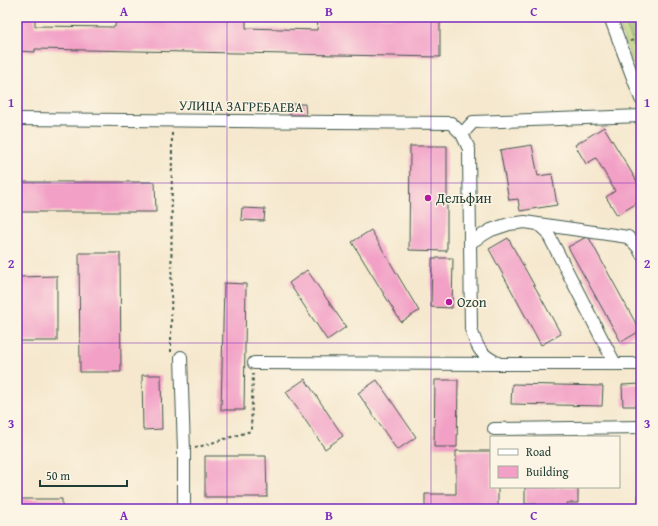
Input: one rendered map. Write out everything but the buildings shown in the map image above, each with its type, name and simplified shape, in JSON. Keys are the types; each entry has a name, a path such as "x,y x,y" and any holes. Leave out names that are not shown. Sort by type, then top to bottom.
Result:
{"street":[{"path":"610,17 641,99"},
{"path":"500,364 490,360 477,346 471,329 469,150 462,134 473,122 641,116"},
{"name":"УЛИЦА ЗАГРЕБАЕВА","path":"17,119 451,124 462,134"},
{"path":"471,242 491,230 509,224 525,222 628,237 638,247 641,253"},
{"path":"538,224 547,232 615,364"},
{"path":"181,357 184,509"},
{"path":"254,363 641,364"},
{"path":"494,429 641,427"}],"path":[{"path":"633,17 635,21 641,23"},
{"path":"629,42 641,39"},
{"path":"172,121 171,356 181,357"},
{"path":"184,451 252,432 254,363"}],"green space":[{"path":"616,17 641,17 641,85"},
{"path":"623,17 630,17 634,23 640,25 641,38 631,39"},
{"path":"641,40 641,67 632,42"}],"place":[{"name":"Дельфин","path":"428,198"},
{"name":"Ozon","path":"449,302"}]}
